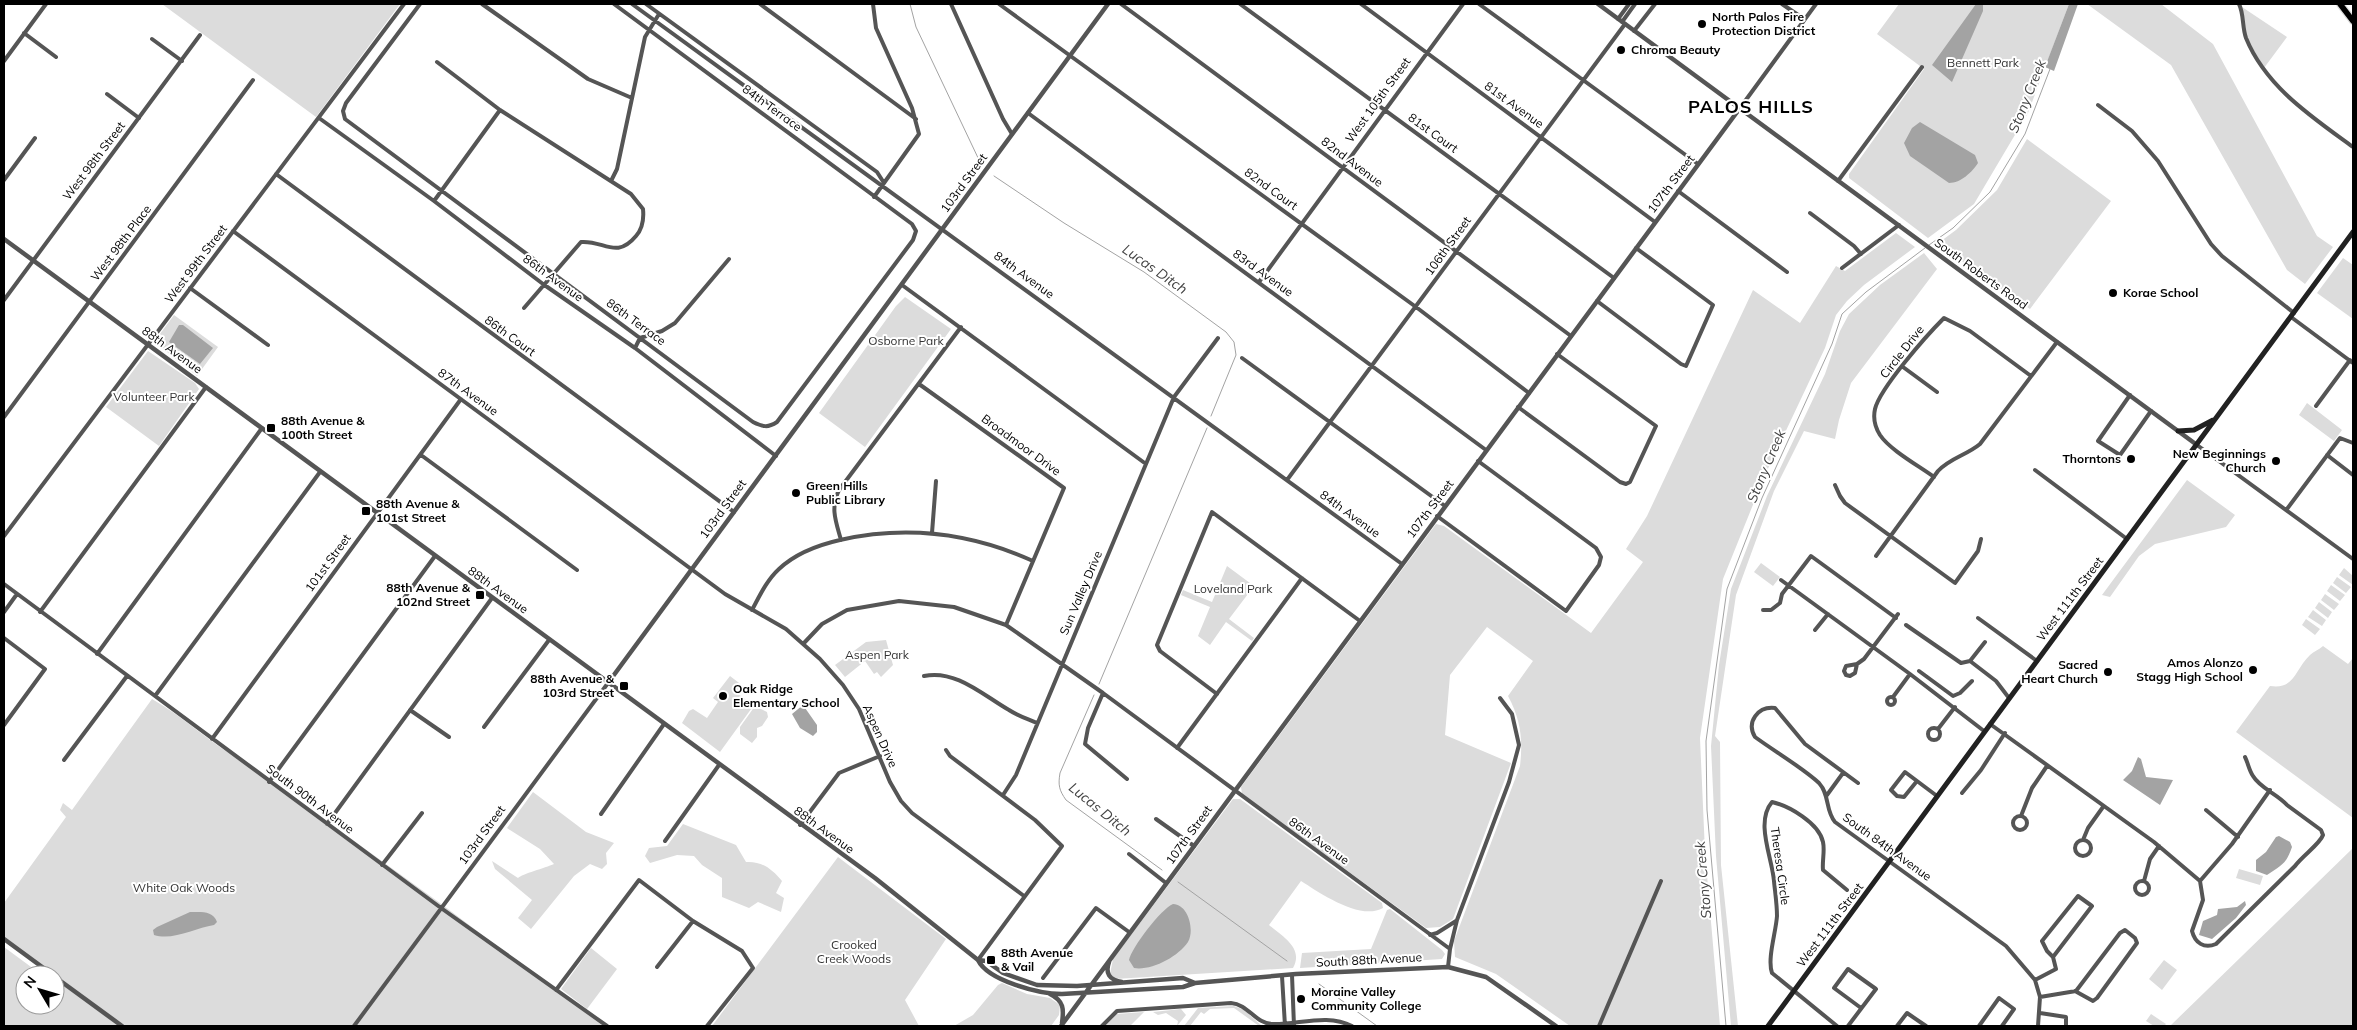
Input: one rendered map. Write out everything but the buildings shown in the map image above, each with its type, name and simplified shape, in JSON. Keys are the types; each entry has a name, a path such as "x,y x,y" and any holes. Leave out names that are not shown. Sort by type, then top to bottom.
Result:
{"main road":[{"path":"2340,4 2353,21"},
{"name":"West 111th Street","path":"1768,1026 2353,232"},
{"path":"2178,431 2194,430 2216,419"}],"street":[{"path":"4,60 46,4"},
{"name":"West 99th Street","path":"4,536 404,4"},
{"name":"86th Terrace","path":"420,4 346,103 343,115 347,122 442,190 753,422 763,427 770,427"},
{"path":"482,4 588,79 632,98"},
{"name":"84th Terrace","path":"614,4 912,224 916,231 914,240 777,422 770,427"},
{"name":"84th Avenue","path":"632,4 881,187 943,228 1402,564"},
{"path":"646,4 877,172 884,182"},
{"path":"760,4 916,119"},
{"path":"873,4 876,28 916,119 919,134 874,197"},
{"path":"950,4 999,111 1012,134"},
{"name":"82nd Court","path":"999,4 1416,307 1529,393"},
{"name":"103rd Street","path":"354,1026 1108,4"},
{"name":"82nd Avenue","path":"1121,4 1571,336"},
{"name":"81st Court","path":"1240,4 1614,278"},
{"name":"81st Avenue","path":"1361,4 1655,222"},
{"name":"West 105th Street","path":"1258,282 1463,4"},
{"path":"1479,4 1698,164"},
{"name":"South Roberts Road","path":"1598,4 2353,559"},
{"path":"1605,9 1608,4"},
{"path":"1622,21 1629,4"},
{"path":"1622,21 1635,4"},
{"path":"1634,31 1655,4"},
{"path":"1782,4 1804,19"},
{"name":"107th Street","path":"1061,1026 1084,992 1816,4"},
{"path":"2239,4 2246,37 2268,73 2295,103 2353,147"},
{"path":"611,181 617,169 648,30 659,14"},
{"name":"106th Street","path":"1287,480 1583,80 1622,21"},
{"path":"24,33 56,57"},
{"name":"West 98th Street","path":"4,300 200,35"},
{"path":"152,39 182,61"},
{"path":"438,62 500,110 631,194 641,203 644,218 639,233 632,242 619,248 581,242 524,308"},
{"path":"1838,181 1922,67"},
{"name":"West 98th Place","path":"4,417 253,80"},
{"path":"107,94 139,118"},
{"path":"2098,105 2132,131 2158,161 2210,244 2292,315 2352,362 2316,406"},
{"path":"434,201 500,110"},
{"name":"83rd Avenue","path":"1028,113 1486,450"},
{"name":"86th Avenue","path":"319,118 434,201 543,284 634,348 776,456"},
{"path":"4,180 35,138"},
{"name":"86th Court","path":"276,174 734,512"},
{"path":"1678,191 1787,272"},
{"path":"1810,213 1854,246 1861,254"},
{"path":"1842,268 1899,225"},
{"name":"87th Avenue","path":"233,231 692,569"},
{"name":"88th Avenue","path":"4,239 947,932 978,960 981,966 999,978 1049,994 1084,992"},
{"path":"1597,301 1686,366 1712,310 1712,303 1636,248"},
{"path":"634,348 640,338 662,331 675,323 729,258"},
{"path":"902,285 1146,464"},
{"path":"190,288 268,345"},
{"name":"Circle Drive","path":"1934,477 1884,439 1875,424 1874,414 1877,402 1925,338 1944,318 1970,331 2031,376"},
{"path":"841,540 833,510 834,500 961,327"},
{"path":"1174,397 1218,338"},
{"path":"1876,556 1934,477 1948,462 1971,451 1980,444 2057,342"},
{"path":"1518,407 1623,484 1630,482 1656,426 1557,354"},
{"path":"1242,358 1445,506"},
{"path":"1903,367 1937,392"},
{"name":"Broadmoor Drive","path":"919,384 1064,488 1006,625"},
{"path":"40,612 206,388"},
{"path":"2130,396 2098,441 2120,455 2151,411"},
{"name":"Sun Valley Drive","path":"1003,795 1012,782 1174,397"},
{"name":"101st Street","path":"212,739 461,399"},
{"path":"745,431 753,422"},
{"path":"97,654 262,428"},
{"path":"2286,509 2340,438 2353,443"},
{"path":"420,455 577,570"},
{"path":"2326,455 2353,475"},
{"path":"1438,516 1566,611 1600,565 1601,557 1596,548 1478,461"},
{"path":"2035,470 2127,539"},
{"path":"155,696 320,472"},
{"path":"932,533 936,482"},
{"path":"1835,485 1845,502 1955,583 1978,551 1981,539"},
{"path":"1217,694 1160,651 1157,645 1212,512 1360,621"},
{"path":"752,610 768,581 784,564 813,548 841,540 891,532 932,533 984,542 1033,561"},
{"path":"270,782 436,556"},
{"path":"1763,610 1776,608 1780,603 1782,594 1812,556 1897,616 1874,648 1857,664"},
{"name":"Aspen Drive","path":"692,569 731,598 778,624 804,642 843,685 866,722 894,792 912,813 1024,896"},
{"path":"1177,748 1302,578"},
{"path":"1781,580 1955,707 1984,731"},
{"name":"South 90th Avenue","path":"4,584 440,908 607,1026"},
{"path":"4,612 17,594"},
{"path":"327,824 492,598"},
{"name":"86th Avenue","path":"804,642 822,624 847,610 899,601 954,607 1006,625 1103,693 1450,949"},
{"path":"1814,630 1828,614"},
{"path":"1978,618 2036,661"},
{"path":"1906,625 1961,663 1970,661 1985,642"},
{"path":"4,638 45,669 4,725"},
{"path":"484,726 550,640"},
{"path":"1970,661 1996,681 2009,698"},
{"path":"1919,671 1954,696 1972,681"},
{"path":"924,676 933,674 962,682 1009,710 1037,723"},
{"path":"1893,698 1910,674"},
{"path":"64,760 127,676"},
{"path":"1932,690 1937,684"},
{"path":"1103,693 1088,728 1085,744 1127,779"},
{"path":"1500,698 1512,714 1519,745 1509,782 1457,920 1448,967 1486,977 1509,991 1556,1026"},
{"path":"1843,773 1827,795 1819,784 1755,737 1752,725 1755,716 1760,710 1768,707 1775,708 1805,744 1858,783"},
{"path":"1938,729 1955,707"},
{"path":"410,710 449,737"},
{"path":"601,814 664,724"},
{"path":"1990,724 2159,846 2200,881 2203,900 2193,925 2193,936 2201,945 2209,946 2216,944 2306,852 2319,843 2323,833 2253,777 2245,757"},
{"path":"1962,793 1982,770 2005,733"},
{"path":"946,750 950,756 1035,820 1062,846 978,960"},
{"path":"800,825 839,773 880,756"},
{"path":"666,841 719,765"},
{"path":"2021,816 2032,788 2047,766"},
{"path":"1917,781 1904,797 1897,796 1891,790 1905,772 1938,796"},
{"path":"2200,881 2238,837 2270,790"},
{"name":"South 84th Avenue","path":"1827,795 1829,815 1835,822 2006,946 2036,980 2040,997 2038,1026"},
{"name":"Theresa Circle","path":"1794,990 1772,973 1769,965 1777,914 1774,879 1764,824 1765,810 1772,802 1783,805 1816,828 1823,842 1823,870 1847,890"},
{"path":"2082,840 2089,843 2091,848 2089,853 2082,856 2075,849 2078,842 2082,840 2103,807"},
{"path":"2206,810 2238,837"},
{"path":"382,865 422,813"},
{"path":"1156,819 1194,846"},
{"path":"2144,881 2150,858 2159,846"},
{"path":"1129,854 1166,883"},
{"path":"556,990 639,880 693,921 742,951 753,968 707,1026"},
{"path":"1599,1026 1661,881"},
{"path":"2036,980 2056,969 2053,957 2047,951 2042,941 2078,896 2092,906 2053,957"},
{"path":"1043,978 1096,908 1129,932"},
{"path":"1430,935 1437,933 1457,920"},
{"path":"657,967 693,921"},
{"path":"2040,997 2075,991 2093,1001 2137,943 2135,938 2125,930 2120,933 2075,991"},
{"path":"4,939 39,965"},
{"path":"1111,956 1107,968 1108,976 1126,984"},
{"name":"88th Avenue","path":"978,960 986,961 1003,973 1037,985 1089,986 1183,978 1195,983"},
{"name":"South 88th Avenue","path":"1292,975 1448,967"},
{"path":"1848,1026 1876,989 1848,969 1834,988 1861,1008"},
{"path":"1084,992 1183,988 1195,983 1292,975 1294,1024"},
{"path":"1282,976 1285,1024"},
{"path":"65,984 122,1026"},
{"path":"1794,990 1837,1026"},
{"path":"1049,994 1057,998 1064,1009 1061,1026"},
{"path":"1981,1026 1999,998 2014,1009 2002,1026"},
{"path":"1102,1026 1117,1011 1231,1003 1244,1006 1266,1023 1294,1024 1333,1020 1352,1026"},
{"path":"1897,1026 1907,1013 1926,1026"},
{"path":"2040,1013 2066,1017 2066,1026"}],"green space":[{"path":"162,4 400,4 316,117"},
{"name":"Bennett Park","path":"1899,4 2069,4 2028,113 1974,204 1928,238 1849,178 1849,174 1924,69 1877,34"},
{"path":"2087,4 2161,4 2213,44 2317,236 2333,247 2305,284 2287,270 2171,65"},
{"path":"2239,5 2287,37 2264,68 2246,37"},
{"path":"2027,139 2111,201 2030,309 1937,244 1956,230 1997,190"},
{"path":"1896,233 1915,247 1864,285 1847,301 1836,315 1825,348 1765,475 1723,579 1700,738 1705,852 1720,1026 1570,1026 1496,974 1455,957 1454,941 1520,766 1520,730 1516,713 1508,696 1533,661 1487,627 1450,675 1445,735 1511,763 1453,919 1440,927 1426,928 1242,794 1241,787 1436,524 1444,526 1591,633 1643,562 1626,549 1647,516 1753,290 1800,323 1836,266 1845,271"},
{"path":"1924,253 1937,269 1851,383 1835,439 1804,431 1774,491 1736,595 1715,736 1720,742 1721,865 1738,1026 1731,1026 1716,856 1711,746 1719,665 1731,589 1767,496 1825,374 1840,331 1849,314 1880,285"},
{"path":"2343,258 2353,265 2353,319 2317,293"},
{"name":"Osborne Park","path":"905,297 951,329 865,447 819,413 896,306"},
{"path":"174,315 218,347 197,376 156,343 157,338"},
{"name":"Volunteer Park","path":"148,351 195,383 199,389 159,446 106,407"},
{"path":"2307,403 2342,430 2334,441 2299,415"},
{"path":"2187,480 2235,515 2226,527 2155,544 2139,556 2110,597 2102,595"},
{"path":"1761,563 1780,577 1773,586 1754,572"},
{"name":"Loveland Park","path":"1227,566 1254,586 1229,619 1254,638 1252,641 1226,622 1210,645 1198,636 1210,607 1181,595 1183,590 1212,602"},
{"path":"2344,568 2353,576 2353,585 2339,575"},
{"path":"2337,577 2351,587 2346,593 2333,583"},
{"path":"2331,585 2345,595 2340,601 2327,591"},
{"path":"2325,594 2339,604 2334,610 2321,600"},
{"path":"2319,602 2332,612 2328,618 2315,608"},
{"path":"2313,610 2326,620 2322,626 2308,617"},
{"path":"2306,619 2320,629 2315,635 2302,625"},
{"name":"Aspen Park","path":"886,640 893,665 881,677 877,672 874,674 865,661 845,677 835,665 866,642"},
{"path":"2323,646 2348,664 2353,658 2353,818 2236,732 2270,686 2285,685 2290,682 2310,655"},
{"path":"730,676 743,686 738,694 754,705 720,752 682,723 689,711 693,709 707,718 718,702 713,698"},
{"name":"White Oak Woods","path":"152,699 176,714 221,748 245,762 444,906 603,1026 4,1026 4,947 28,965 15,965 15,1015 65,1015 65,965 39,965 4,938 4,903 66,817 60,810 63,803 72,810"},
{"path":"755,706 767,712 768,717 762,726 757,728 757,737 752,743 740,734 740,727"},
{"path":"533,792 586,832 614,843 606,853 607,864 602,869 590,864 574,876 531,929 518,918 532,900 495,869 492,861 518,878 554,864 540,849 507,828"},
{"path":"1233,799 1240,799 1382,903 1383,908 1374,911 1363,911 1352,908 1340,904 1301,881 1269,925 1286,939 1294,949 1296,961 1293,968 1115,979 1110,974 1113,959"},
{"path":"683,824 736,845 746,862 762,864 774,873 782,881 776,893 784,898 781,912 758,902 749,908 722,897 722,878 702,865 694,856 677,855 650,863 645,856 649,848 667,846"},
{"path":"2353,848 2353,1026 2170,1026"},
{"name":"Crooked Creek Woods","path":"838,857 946,939 905,1000 919,1026 712,1026"},
{"path":"2239,869 2263,876 2260,885 2236,878"},
{"path":"1390,909 1442,950 1445,954 1442,959 1300,968 1302,953 1371,949 1387,910"},
{"path":"591,948 617,969 587,1009 561,989"},
{"path":"2164,960 2177,970 2162,990 2149,979"},
{"path":"1002,983 1027,994 1050,998 1060,1005 1059,1015 1051,1026 954,1026 973,1015 998,985"},
{"path":"1234,1006 1244,1010 1262,1026 1259,1026 1234,1008 1210,1009 1204,1014 1201,1012 1190,1026 1184,1026 1198,1008"},
{"path":"1181,1009 1186,1015 1177,1026 1178,1021 1166,1013 1158,1015 1153,1012"},
{"path":"1144,1012 1130,1026 1105,1026 1116,1014"},
{"path":"2151,1014 2166,1024 2164,1026 2154,1026 2146,1021"}],"shaded area":[{"path":"1976,4 1983,4 1983,11 1952,82 1932,65"},
{"path":"2069,4 2078,4 2054,71 2045,67"},
{"path":"1920,122 1975,155 1978,163 1973,170 1962,179 1949,183 1910,156 1904,143 1912,128"},
{"path":"179,325 183,325 213,348 200,364 169,342"},
{"path":"803,705 817,725 817,732 813,736 800,728 792,714"},
{"path":"2138,757 2141,759 2146,777 2173,780 2160,805 2123,780 2132,771"},
{"path":"2279,836 2290,842 2292,847 2288,858 2267,875 2256,871 2256,860 2266,852 2276,837"},
{"path":"2245,901 2246,905 2236,918 2212,939 2199,935 2203,921 2217,915 2218,909 2237,907"},
{"path":"1173,904 1183,908 1189,919 1191,931 1188,942 1178,953 1164,962 1148,967 1134,968 1129,960 1135,946 1161,913"},
{"path":"190,912 202,912 212,915 217,922 214,925 176,935 154,935 153,930 157,927"}],"waterway":[{"name":"Lucas Ditch","path":"910,4 916,27 980,162"},
{"name":"Stony Creek","path":"1929,245 1953,228 1990,192 2025,134 2050,69"},
{"name":"Lucas Ditch","path":"994,176 1064,223 1144,272 1226,332 1234,342 1236,355 1211,416"},
{"name":"Stony Creek","path":"1726,1026 1707,810 1706,741 1727,589 1762,498 1832,344 1842,314 1866,292 1925,248"},
{"name":"Lucas Ditch","path":"1099,684 1207,428"},
{"name":"Lucas Ditch","path":"1094,695 1060,773 1060,790 1066,800 1162,870"},
{"name":"Lucas Ditch","path":"1178,882 1287,961"},
{"name":"Lucas Ditch","path":"1319,984 1377,1026"}],"place":[{"name":"North Palos Fire Protection District","path":"1702,24"},
{"name":"Chroma Beauty","path":"1621,50"},
{"name":"Korae School","path":"2113,293"},
{"name":"88th Avenue & 100th Street","path":"271,428"},
{"name":"Thorntons","path":"2131,459"},
{"name":"New Beginnings Church","path":"2276,461"},
{"name":"Green Hills Public Library","path":"796,493"},
{"name":"88th Avenue & 101st Street","path":"366,511"},
{"name":"88th Avenue & 102nd Street","path":"480,595"},
{"name":"Amos Alonzo Stagg High School","path":"2253,670"},
{"name":"Sacred Heart Church","path":"2108,672"},
{"name":"88th Avenue & 103rd Street","path":"624,686"},
{"name":"Oak Ridge Elementary School","path":"723,696"},
{"name":"88th Avenue & Vail","path":"991,960"},
{"name":"Moraine Valley Community College","path":"1301,999"}],"district":[{"name":"PALOS HILLS","path":"1751,107"}]}
